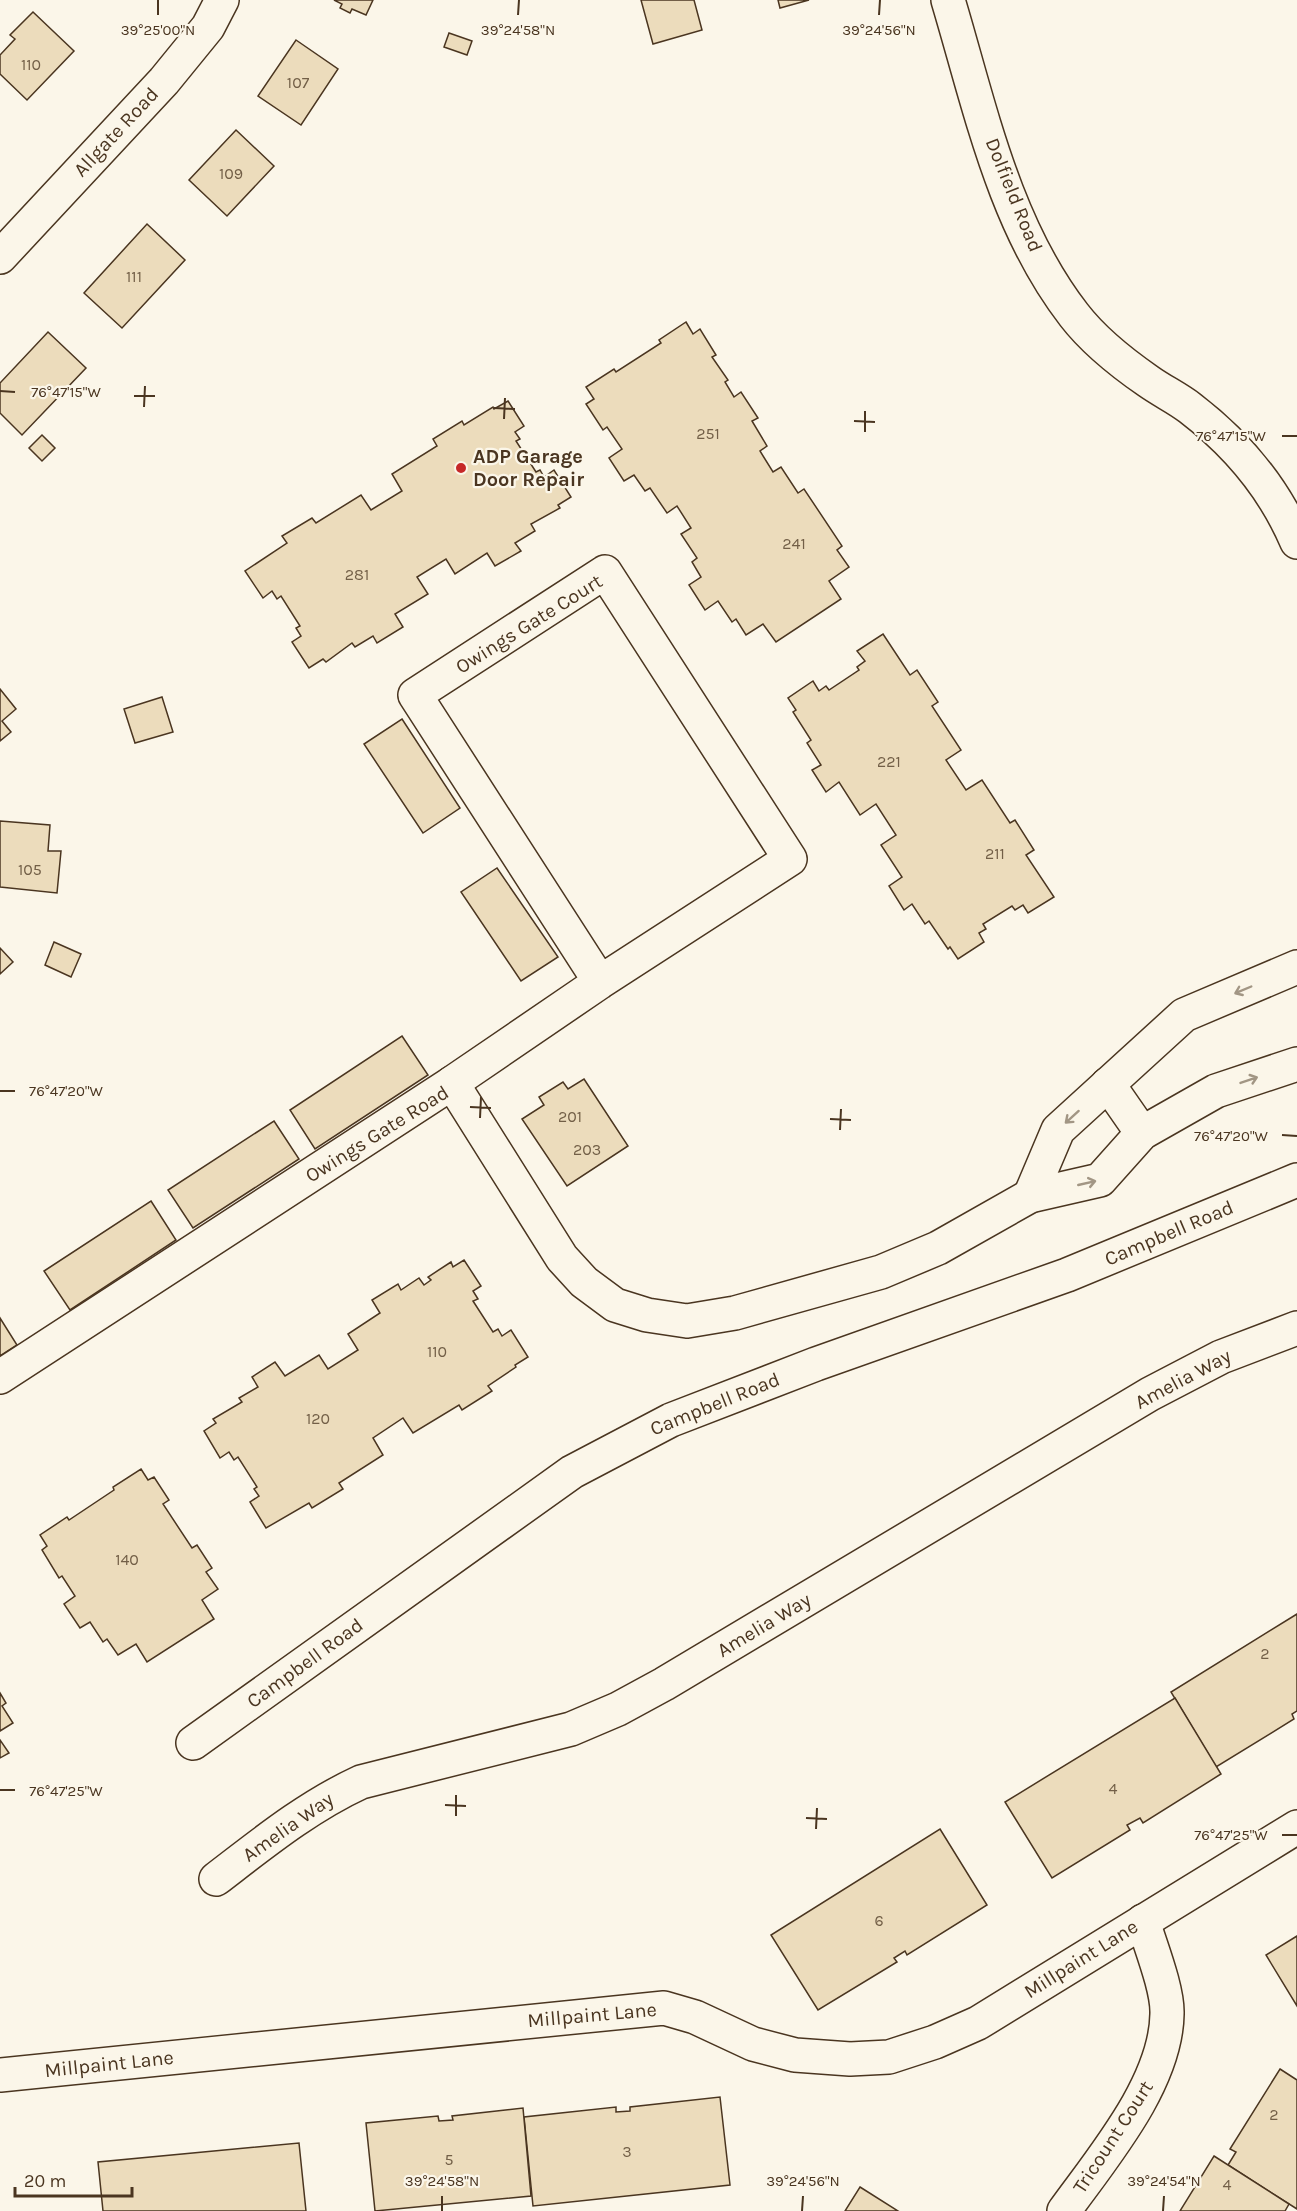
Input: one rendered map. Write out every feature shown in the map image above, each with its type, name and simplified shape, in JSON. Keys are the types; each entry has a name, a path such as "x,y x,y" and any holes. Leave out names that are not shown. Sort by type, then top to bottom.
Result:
{"street":[{"name":"Allgate Road","path":"0,257 164,81 208,27 222,0"},
{"name":"Dolfield Road","path":"948,0 1001,176 1022,227 1046,273 1074,316 1110,352 1190,408 1230,442 1265,483 1297,542"},
{"name":"Owings Gate Court","path":"452,1083 600,982 790,859 605,572 415,695 600,982"},
{"path":"1030,1196 1058,1130 1184,1015 1297,967"},
{"name":"Owings Gate Road","path":"0,1377 452,1083 562,1258 584,1282 615,1305 646,1315 687,1320 735,1313 881,1272 938,1248 1030,1196 1100,1180 1142,1133 1216,1091 1297,1064"},
{"path":"1108,1084 1142,1133"},
{"name":"Campbell Road","path":"193,1743 572,1472 628,1440 671,1420 816,1364 1067,1275 1297,1180"},
{"name":"Amelia Way","path":"216,1879 300,1815 330,1796 361,1782 571,1729 618,1709 1150,1394 1221,1357 1297,1328"},
{"name":"Millpaint Lane","path":"0,2075 664,2008 695,2017 753,2044 795,2055 850,2059 889,2057 935,2042 978,2023 1297,1827"},
{"name":"Tricount Court","path":"1064,2211 1116,2140 1154,2074 1165,2040 1167,2012 1160,1975 1143,1921"}],"building":[{"path":"334,0 373,0 366,15 352,9 350,13 340,8 342,4"},
{"path":"641,0 694,0 702,30 653,44"},
{"path":"778,0 809,0 780,8"},
{"path":"33,12 74,51 27,100 0,74 0,55 15,39 10,35"},
{"path":"449,33 472,41 467,55 444,47"},
{"path":"296,40 338,69 301,125 258,96"},
{"path":"236,130 274,166 227,216 189,180"},
{"path":"147,224 185,260 122,328 84,293"},
{"path":"686,322 693,334 700,329 716,355 712,357 728,380 725,382 734,397 741,392 758,418 752,421 767,446 760,451 773,472 781,467 798,493 804,489 842,546 837,550 849,567 829,581 841,599 776,642 763,624 746,635 736,619 732,622 718,601 705,610 689,585 701,577 692,562 697,558 681,534 691,528 677,506 667,513 650,488 645,491 634,475 624,481 609,458 622,449 607,427 603,430 586,404 594,399 586,387 614,369 616,372 661,343 659,340"},
{"path":"48,332 86,368 22,435 0,413 0,383"},
{"path":"508,401 524,426 515,432 520,439 516,441 536,472 540,470 544,477 554,470 571,497 558,505 560,508 531,524 535,531 515,543 521,551 495,566 487,553 455,574 446,559 417,577 428,594 395,614 403,627 377,643 373,636 355,647 352,643 326,662 323,659 309,668 292,642 301,636 296,628 300,626 281,596 277,599 272,591 263,598 245,571 287,543 282,536 312,518 316,523 361,495 371,510 402,491 392,474 437,446 433,439 462,421 464,425 493,407 494,409"},
{"path":"42,435 55,448 42,461 29,448"},
{"path":"883,634 910,675 917,670 938,702 932,706 961,750 946,760 966,790 982,780 1010,823 1015,820 1034,850 1026,855 1054,897 1028,913 1023,905 1015,910 1012,906 983,924 986,929 979,933 984,942 958,959 950,947 948,949 929,921 925,924 912,904 904,910 889,886 902,877 881,845 896,835 876,804 860,815 839,782 826,792 812,770 821,765 807,743 811,740 793,712 796,710 788,698 813,681 819,691 826,686 829,690 859,670 857,667 865,661 857,651"},
{"path":"0,689 16,709 2,721 11,732 0,741"},
{"path":"162,697 173,732 135,743 124,709"},
{"path":"402,719 460,808 423,833 364,744"},
{"path":"0,821 50,825 48,851 61,851 57,893 0,887"},
{"path":"497,868 558,957 521,981 461,892"},
{"path":"54,942 81,954 71,977 45,965"},
{"path":"0,948 13,962 0,974"},
{"path":"402,1036 428,1075 315,1149 290,1110"},
{"path":"584,1079 628,1146 567,1186 522,1119 544,1105 539,1097 563,1082 568,1089"},
{"path":"274,1121 299,1159 193,1228 168,1190"},
{"path":"151,1201 176,1240 70,1310 44,1271"},
{"path":"464,1260 481,1286 473,1291 478,1299 473,1301 493,1332 498,1329 502,1336 511,1330 528,1357 488,1386 492,1391 462,1410 459,1405 413,1433 403,1418 373,1438 383,1455 339,1483 343,1489 312,1508 309,1503 266,1528 250,1502 259,1496 254,1489 257,1487 238,1457 234,1460 229,1452 220,1458 204,1431 216,1423 213,1419 242,1402 239,1398 258,1387 252,1377 275,1362 285,1376 319,1355 328,1369 358,1350 348,1334 380,1313 372,1300 398,1284 401,1290 419,1278 424,1285 431,1280 428,1277 451,1262 453,1267"},
{"path":"0,1318 17,1345 0,1356"},
{"path":"141,1469 148,1480 154,1477 169,1500 163,1504 192,1548 197,1545 212,1568 206,1572 218,1589 202,1600 214,1619 147,1662 136,1644 118,1655 107,1639 103,1642 90,1622 80,1628 64,1604 75,1596 62,1576 59,1578 42,1550 47,1546 40,1535 67,1517 69,1520"},
{"path":"1297,1614 1297,1711 1292,1714 1294,1719 1216,1767 1171,1692"},
{"path":"0,1693 6,1703 2,1706 13,1723 0,1731"},
{"path":"1175,1698 1221,1774 1143,1823 1140,1818 1127,1825 1130,1830 1052,1878 1005,1802"},
{"path":"0,1740 9,1753 0,1758"},
{"path":"940,1829 987,1905 907,1955 905,1951 894,1958 897,1962 818,2010 771,1935"},
{"path":"1297,1936 1297,2006 1266,1955"},
{"path":"1280,2069 1297,2080 1297,2209 1228,2165 1236,2152 1230,2149"},
{"path":"720,2097 730,2185 533,2206 524,2117 616,2107 616,2112 630,2111 630,2107"},
{"path":"523,2108 531,2196 375,2211 366,2123 438,2116 439,2121 453,2120 452,2116"},
{"path":"299,2143 306,2211 103,2211 98,2162"},
{"path":"1214,2156 1289,2204 1285,2211 1180,2211"},
{"path":"860,2187 898,2211 845,2211"}],"place":[{"name":"ADP Garage Door Repair","path":"461,468"}]}
